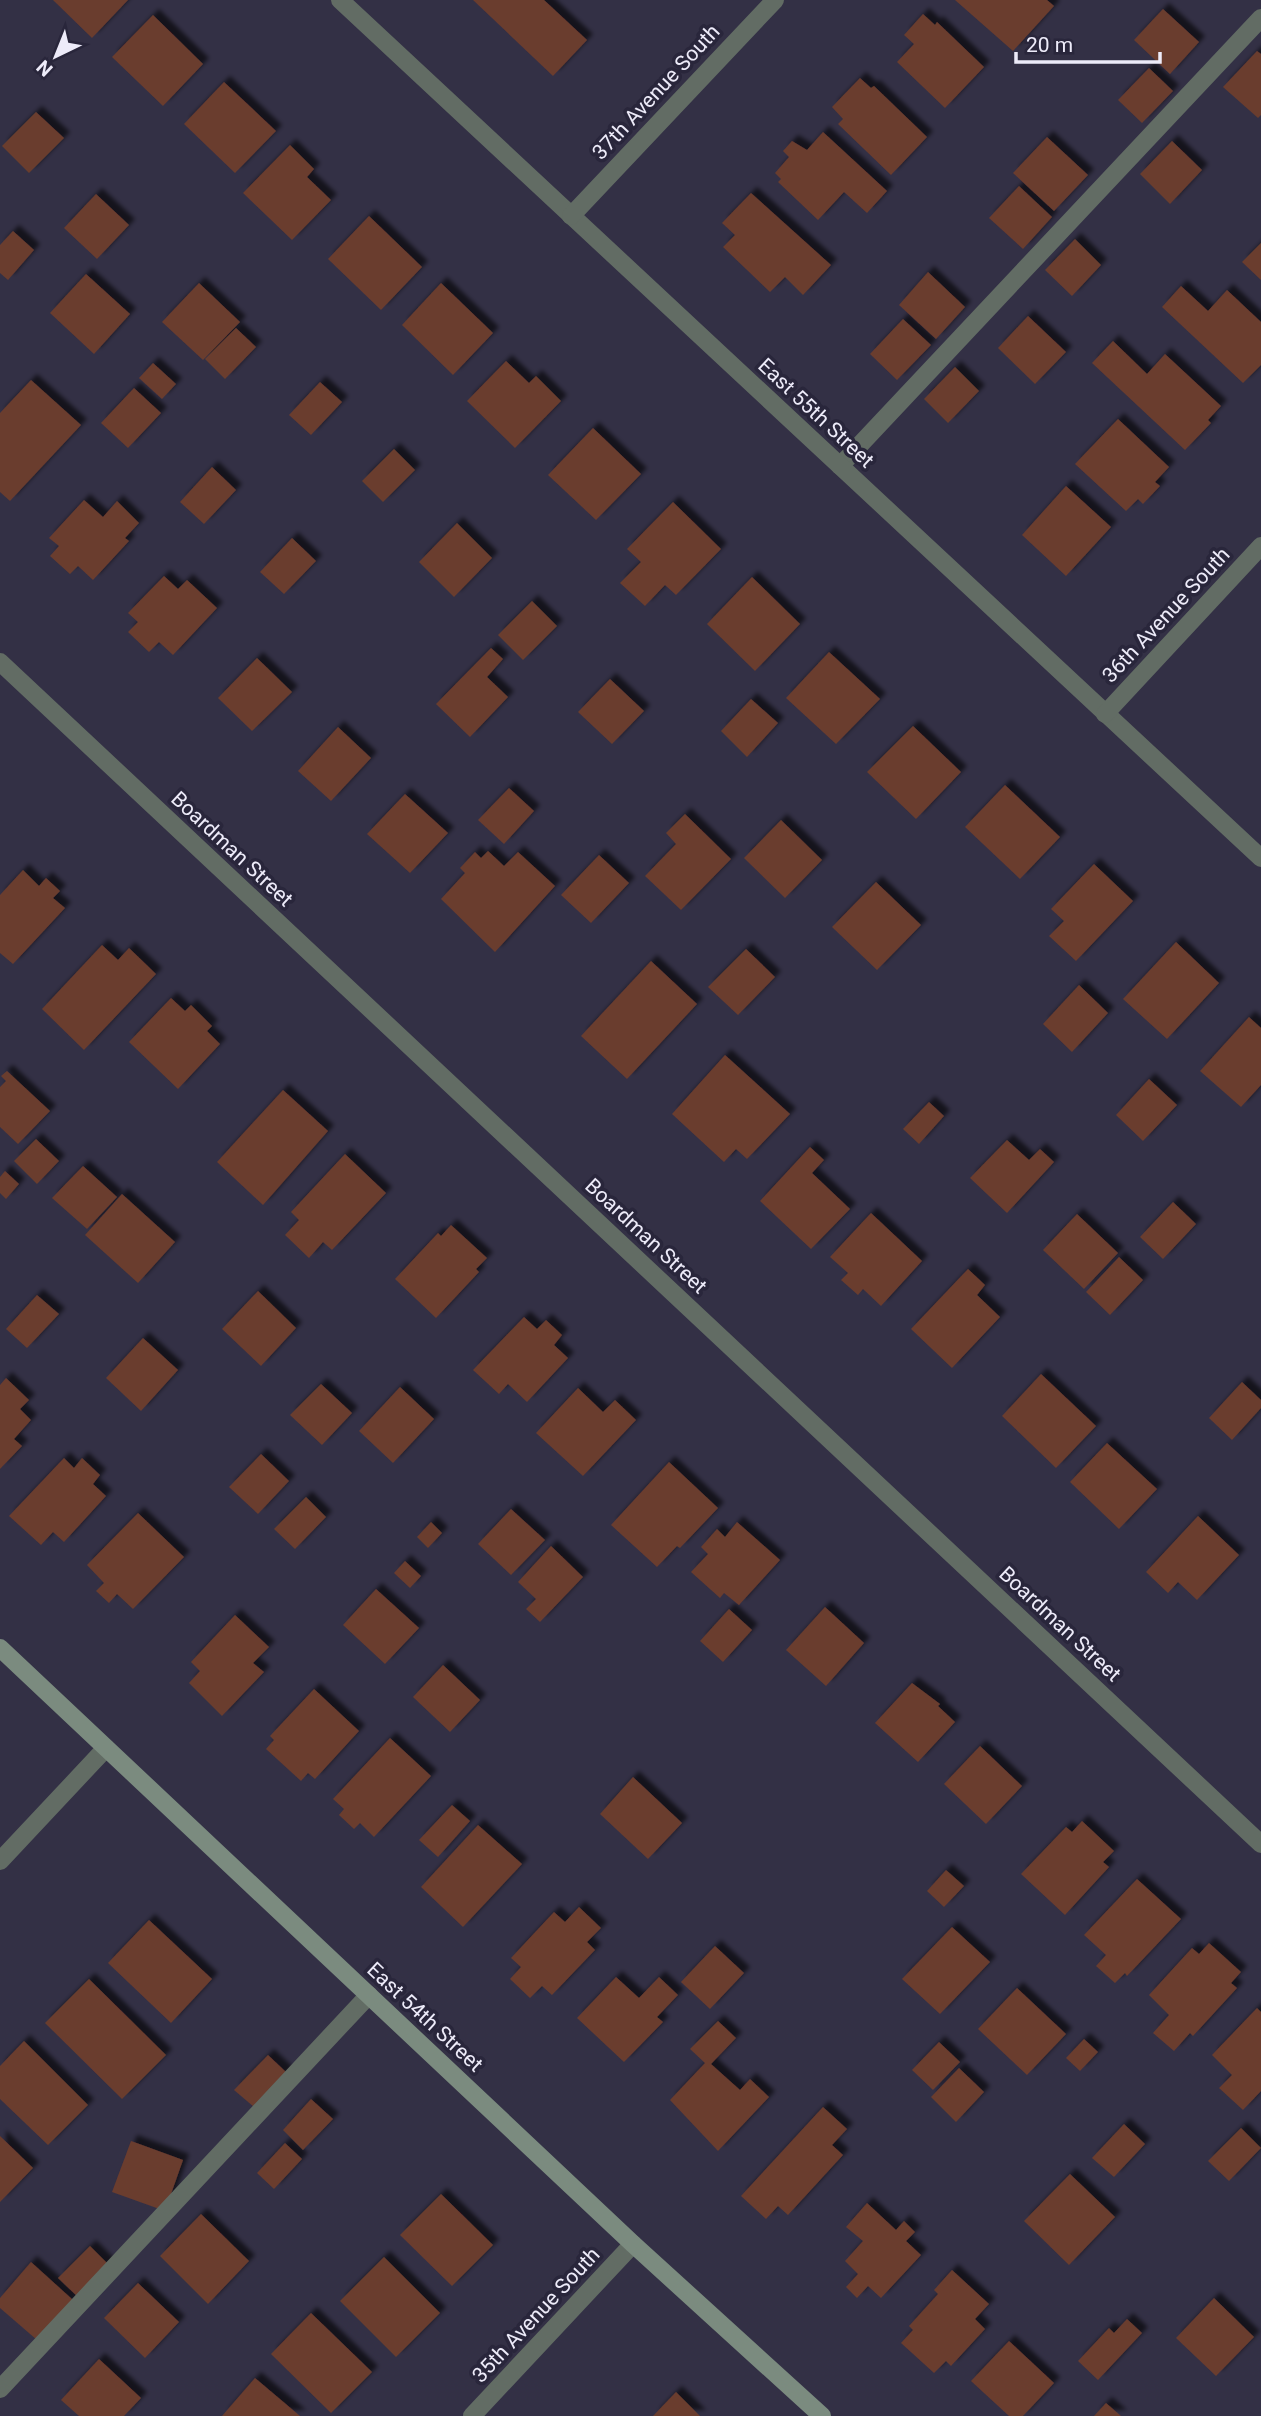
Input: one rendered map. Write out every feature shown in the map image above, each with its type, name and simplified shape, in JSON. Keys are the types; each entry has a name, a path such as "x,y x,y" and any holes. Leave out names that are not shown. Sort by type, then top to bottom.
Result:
{"street":[{"name":"East 55th Street","path":"341,0 1261,858"},
{"name":"37th Avenue South","path":"571,216 775,0"},
{"path":"840,466 1261,18"},
{"name":"36th Avenue South","path":"1105,714 1261,546"},
{"name":"Boardman Street","path":"0,662 1261,1844"},
{"name":"East 54th Street","path":"0,1648 633,2244 822,2416"},
{"path":"0,1861 106,1748"},
{"path":"0,2389 369,1995"},
{"name":"35th Avenue South","path":"472,2416 633,2244"}],"building":[{"path":"53,0 128,0 92,38"},
{"path":"473,0 544,0 587,40 553,76"},
{"path":"955,0 1047,0 1054,6 1013,51"},
{"path":"1163,9 1199,42 1170,74 1134,40"},
{"path":"923,14 935,25 937,22 984,67 945,108 897,62 914,44 904,35"},
{"path":"153,15 203,64 163,106 112,57"},
{"path":"1257,51 1261,54 1261,115 1258,118 1223,87"},
{"path":"1149,68 1173,91 1142,123 1118,100"},
{"path":"860,78 871,88 874,86 927,137 891,175 838,124 843,119 832,107"},
{"path":"224,82 276,131 235,173 184,124"},
{"path":"36,112 64,138 29,173 2,146"},
{"path":"823,132 887,191 867,213 844,192 818,220 778,182 781,179 775,173 789,157 783,151 792,141 807,150"},
{"path":"1047,137 1088,175 1054,211 1013,173"},
{"path":"1172,141 1202,170 1170,204 1140,174"},
{"path":"290,145 314,169 307,177 331,200 292,240 243,193"},
{"path":"1019,186 1052,217 1023,249 989,218"},
{"path":"751,193 831,265 803,295 785,277 770,292 723,247 735,235 722,223"},
{"path":"96,194 129,225 97,259 64,228"},
{"path":"369,216 422,267 381,310 328,259"},
{"path":"13,231 34,250 8,280 0,273 0,245"},
{"path":"1075,239 1101,265 1072,296 1045,270"},
{"path":"1261,243 1261,280 1242,262"},
{"path":"928,272 965,307 936,339 899,305"},
{"path":"86,274 130,314 94,354 50,313"},
{"path":"199,283 240,322 203,360 162,322"},
{"path":"441,283 493,333 453,375 402,325"},
{"path":"1181,286 1208,311 1227,290 1261,322 1261,365 1243,383 1162,307"},
{"path":"1028,316 1066,352 1035,384 998,348"},
{"path":"903,319 931,345 897,380 870,354"},
{"path":"236,328 256,347 225,379 205,359"},
{"path":"1113,341 1147,374 1165,354 1221,406 1208,420 1211,423 1185,450 1092,363"},
{"path":"506,361 529,383 536,376 561,401 515,448 467,401"},
{"path":"153,363 176,384 162,399 139,378"},
{"path":"955,367 979,391 948,423 924,399"},
{"path":"31,380 81,425 10,501 0,492 0,413"},
{"path":"320,382 342,402 311,435 289,415"},
{"path":"134,388 161,413 128,448 101,423"},
{"path":"1118,419 1169,467 1155,482 1160,486 1143,504 1138,499 1126,511 1075,464"},
{"path":"593,428 641,474 596,520 548,475"},
{"path":"394,449 415,470 383,502 362,481"},
{"path":"212,467 236,490 204,524 180,502"},
{"path":"1066,486 1111,527 1066,576 1022,535"},
{"path":"84,500 103,517 117,501 139,523 125,538 129,541 93,580 78,566 70,574 50,556 59,546 49,538"},
{"path":"673,502 721,549 676,595 665,585 645,606 620,583 641,562 627,549"},
{"path":"457,523 492,558 454,597 419,562"},
{"path":"292,538 316,561 284,594 260,572"},
{"path":"164,576 178,589 187,580 217,608 173,655 159,642 149,652 128,632 138,622 128,613"},
{"path":"752,577 800,624 755,671 707,624"},
{"path":"532,601 557,626 523,660 498,635"},
{"path":"491,648 503,659 487,677 508,697 470,737 436,704"},
{"path":"829,652 880,699 836,744 786,698"},
{"path":"257,658 292,692 252,731 218,698"},
{"path":"610,679 644,711 612,744 578,712"},
{"path":"751,699 778,723 747,757 721,731"},
{"path":"913,726 961,772 916,819 867,772"},
{"path":"338,727 371,758 331,801 298,771"},
{"path":"1005,785 1060,837 1020,879 965,827"},
{"path":"509,788 534,811 504,844 478,820"},
{"path":"405,794 448,833 410,873 367,834"},
{"path":"685,814 731,859 681,910 645,876 676,844 666,833"},
{"path":"781,820 822,860 785,898 744,858"},
{"path":"488,851 504,866 518,852 555,886 495,952 441,899 465,873 460,868 475,852 481,858"},
{"path":"599,855 629,883 591,923 561,895"},
{"path":"1094,864 1133,901 1076,961 1049,936 1064,921 1051,909"},
{"path":"23,870 39,886 46,878 60,891 53,898 65,908 13,964 0,953 0,895"},
{"path":"876,882 921,925 877,970 832,927"},
{"path":"1176,942 1219,983 1167,1039 1123,999"},
{"path":"102,945 118,960 129,948 156,974 84,1050 42,1009"},
{"path":"746,949 775,977 738,1015 708,987"},
{"path":"651,961 697,1004 627,1079 581,1036"},
{"path":"1079,985 1108,1013 1072,1052 1043,1024"},
{"path":"171,998 185,1011 191,1005 212,1026 207,1031 220,1044 178,1089 129,1042"},
{"path":"1249,1017 1261,1028 1261,1085 1241,1107 1200,1071"},
{"path":"725,1055 790,1114 747,1159 736,1149 724,1162 672,1114"},
{"path":"7,1071 50,1111 18,1144 0,1127 0,1087 6,1081 1,1076"},
{"path":"1149,1079 1177,1105 1143,1141 1116,1115"},
{"path":"283,1090 328,1131 263,1205 217,1162"},
{"path":"929,1102 944,1116 919,1144 903,1129"},
{"path":"36,1139 59,1161 37,1184 14,1161"},
{"path":"1007,1140 1029,1160 1040,1149 1054,1162 1007,1213 970,1178"},
{"path":"810,1147 824,1160 812,1173 850,1209 811,1249 760,1201"},
{"path":"345,1154 386,1193 332,1250 323,1242 309,1258 285,1235 299,1220 291,1212"},
{"path":"83,1166 117,1197 87,1229 52,1198"},
{"path":"5,1171 19,1184 6,1199 0,1193 0,1177"},
{"path":"122,1194 175,1242 138,1283 85,1235"},
{"path":"1173,1202 1196,1224 1163,1259 1140,1237"},
{"path":"871,1213 922,1261 881,1306 863,1289 858,1295 841,1280 848,1273 830,1257"},
{"path":"1077,1214 1118,1253 1084,1289 1043,1250"},
{"path":"451,1225 487,1258 476,1269 479,1272 436,1318 395,1279 438,1233 441,1236"},
{"path":"1119,1257 1143,1280 1110,1315 1086,1292"},
{"path":"968,1269 985,1285 977,1295 1000,1317 952,1368 911,1329"},
{"path":"258,1291 296,1328 261,1366 222,1329"},
{"path":"37,1295 59,1314 27,1348 6,1329"},
{"path":"524,1317 537,1329 546,1320 562,1335 554,1345 568,1358 527,1402 508,1384 499,1394 473,1370"},
{"path":"143,1338 178,1370 141,1411 106,1378"},
{"path":"1041,1374 1096,1426 1056,1468 1002,1416"},
{"path":"6,1378 29,1400 20,1409 31,1420 14,1439 22,1446 0,1469 0,1385"},
{"path":"1242,1382 1261,1400 1261,1408 1232,1440 1209,1418"},
{"path":"321,1384 352,1413 322,1445 290,1415"},
{"path":"400,1387 434,1419 393,1463 359,1431"},
{"path":"578,1388 603,1412 615,1400 636,1420 583,1476 536,1433"},
{"path":"1107,1443 1157,1489 1119,1529 1070,1482"},
{"path":"261,1454 289,1481 258,1514 229,1487"},
{"path":"64,1458 74,1468 82,1458 100,1475 93,1484 106,1496 64,1542 53,1532 41,1545 9,1516"},
{"path":"669,1462 718,1508 680,1548 677,1546 657,1567 611,1525"},
{"path":"306,1497 326,1517 295,1549 274,1529"},
{"path":"511,1509 545,1540 511,1575 478,1544"},
{"path":"138,1513 184,1557 133,1609 117,1594 109,1603 96,1591 104,1583 87,1565"},
{"path":"1198,1516 1239,1555 1197,1600 1178,1582 1168,1593 1146,1572"},
{"path":"431,1522 442,1533 428,1548 417,1537"},
{"path":"737,1522 780,1560 739,1605 724,1593 720,1598 691,1572 708,1554 701,1547 717,1529 725,1537"},
{"path":"551,1546 583,1577 540,1622 526,1609 536,1599 518,1582"},
{"path":"405,1561 421,1576 410,1588 394,1573"},
{"path":"376,1589 419,1628 385,1664 343,1625"},
{"path":"825,1607 864,1643 826,1686 786,1650"},
{"path":"729,1609 752,1630 723,1662 700,1641"},
{"path":"235,1615 269,1647 253,1663 264,1672 222,1716 189,1683 200,1671 191,1662"},
{"path":"443,1665 480,1700 450,1732 413,1697"},
{"path":"912,1683 940,1704 938,1706 955,1722 918,1762 875,1723"},
{"path":"314,1689 359,1731 315,1779 308,1773 301,1781 266,1749 274,1740 270,1736"},
{"path":"390,1738 431,1776 374,1837 360,1823 354,1829 339,1815 344,1809 333,1799"},
{"path":"980,1746 1022,1786 986,1824 944,1784"},
{"path":"633,1777 682,1823 648,1859 600,1814"},
{"path":"452,1805 470,1821 438,1857 419,1840"},
{"path":"1082,1821 1114,1851 1103,1862 1109,1867 1065,1915 1021,1874 1066,1827 1072,1832"},
{"path":"478,1825 522,1864 463,1927 421,1887"},
{"path":"946,1870 964,1886 944,1907 927,1891"},
{"path":"1137,1879 1181,1919 1127,1976 1125,1973 1115,1983 1096,1966 1106,1955 1084,1935"},
{"path":"579,1907 601,1928 587,1942 595,1950 552,1995 542,1986 530,1998 510,1979 521,1967 511,1958 554,1912 565,1922"},
{"path":"149,1920 212,1979 171,2023 108,1963"},
{"path":"952,1927 990,1962 940,2014 902,1979"},
{"path":"1209,1943 1241,1972 1231,1983 1237,1988 1193,2036 1190,2033 1174,2051 1153,2033 1169,2015 1149,1995 1192,1948 1199,1954"},
{"path":"715,1946 744,1973 710,2009 681,1982"},
{"path":"616,1977 639,1998 659,1977 678,1995 657,2017 663,2022 624,2062 577,2018"},
{"path":"89,1979 166,2055 122,2099 45,2023"},
{"path":"1017,1988 1066,2034 1027,2075 978,2029"},
{"path":"1257,2008 1261,2012 1261,2091 1243,2110 1219,2088 1232,2075 1212,2055"},
{"path":"718,2021 736,2038 711,2064 740,2090 750,2079 769,2097 718,2151 670,2100 705,2063 690,2049"},
{"path":"1084,2039 1098,2052 1080,2071 1066,2058"},
{"path":"24,2041 88,2105 48,2145 0,2099 0,2066"},
{"path":"939,2042 960,2062 933,2090 912,2070"},
{"path":"268,2055 287,2073 254,2107 234,2090"},
{"path":"959,2068 984,2092 956,2122 931,2097"},
{"path":"311,2099 333,2119 303,2150 283,2130"},
{"path":"823,2107 847,2129 832,2145 843,2155 788,2215 778,2206 766,2219 741,2196"},
{"path":"1124,2124 1145,2144 1114,2177 1092,2158"},
{"path":"1241,2128 1261,2148 1229,2181 1208,2161"},
{"path":"0,2136 33,2168 0,2202"},
{"path":"131,2141 183,2160 165,2211 112,2192"},
{"path":"285,2143 302,2159 274,2189 257,2173"},
{"path":"1070,2174 1115,2217 1069,2265 1024,2221"},
{"path":"441,2194 493,2245 452,2286 400,2235"},
{"path":"867,2203 896,2230 904,2221 915,2232 906,2241 921,2255 881,2298 868,2286 857,2298 846,2287 858,2274 845,2261 863,2241 846,2227"},
{"path":"201,2214 249,2261 208,2304 160,2256"},
{"path":"90,2246 110,2266 79,2298 58,2278"},
{"path":"384,2257 440,2313 396,2357 340,2301"},
{"path":"31,2262 73,2300 37,2340 0,2308 0,2298"},
{"path":"952,2270 989,2304 975,2319 985,2329 951,2366 946,2361 934,2373 901,2343 913,2330 909,2326 938,2294 934,2290"},
{"path":"138,2283 179,2322 145,2358 104,2318"},
{"path":"1214,2298 1254,2337 1216,2376 1176,2338"},
{"path":"311,2313 372,2372 331,2413 271,2354"},
{"path":"1127,2319 1142,2333 1098,2380 1078,2361 1109,2328 1114,2333"},
{"path":"1009,2341 1054,2383 1023,2416 1009,2416 971,2381"},
{"path":"99,2359 141,2398 124,2416 79,2416 61,2400"},
{"path":"255,2378 300,2416 222,2416"},
{"path":"676,2392 700,2416 653,2416"},
{"path":"1106,2403 1121,2416 1094,2416"}]}
